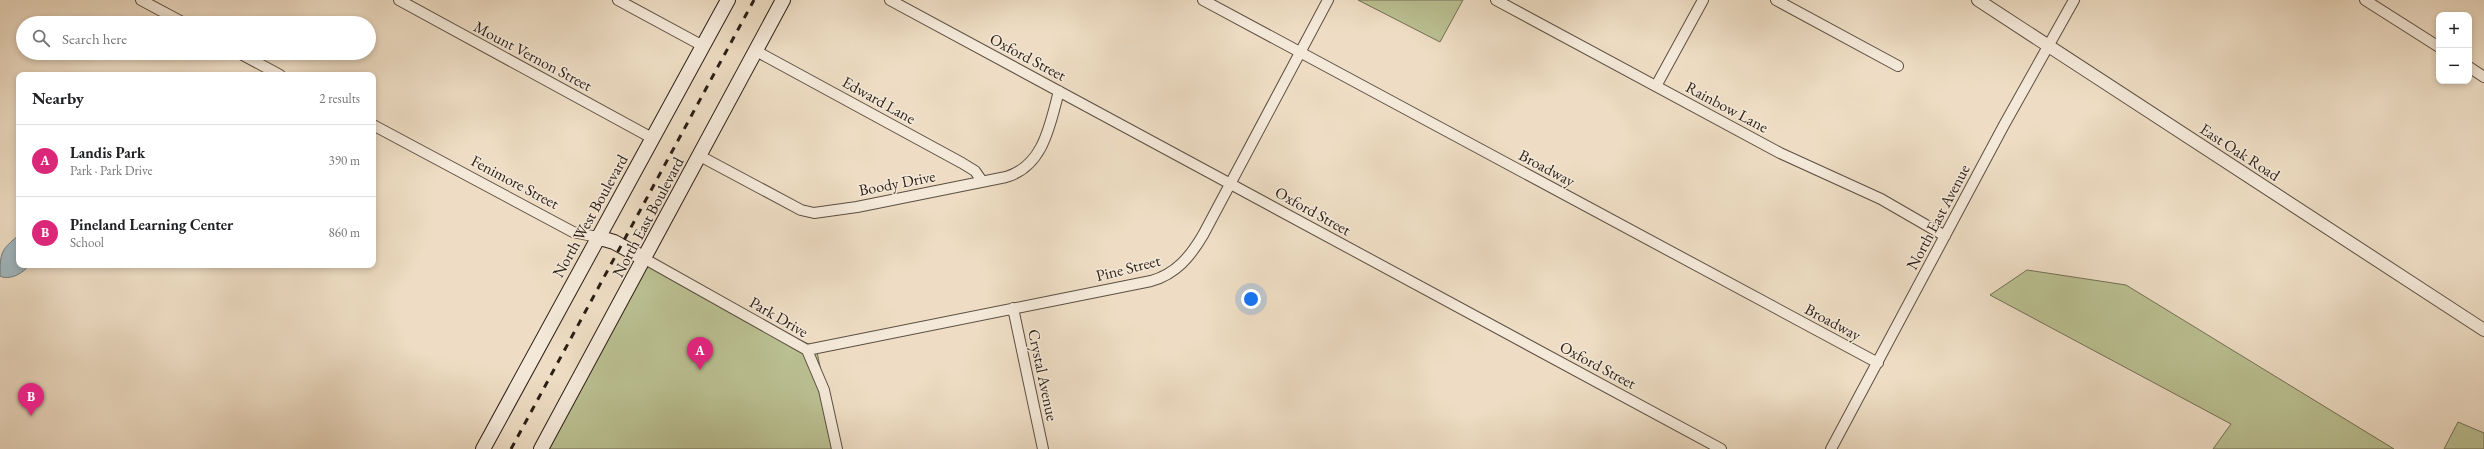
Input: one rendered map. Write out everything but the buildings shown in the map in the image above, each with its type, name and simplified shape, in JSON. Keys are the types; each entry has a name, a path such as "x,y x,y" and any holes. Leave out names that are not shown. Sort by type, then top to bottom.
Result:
{"main road":[{"name":"North West Boulevard","path":"483,449 597,237 728,0"},
{"name":"North East Boulevard","path":"541,449 784,0"},
{"name":"Fenimore Street","path":"597,237 614,242 645,259"}],"street":[{"path":"141,0 171,16"},
{"name":"Mount Vernon Street","path":"399,0 652,138"},
{"path":"618,0 703,46"},
{"name":"Oxford Street","path":"890,0 1721,449"},
{"name":"Broadway","path":"1203,0 1878,363"},
{"name":"Pine Street","path":"807,350 1150,281 1166,275 1182,265 1193,251 1328,0"},
{"name":"Rainbow Lane","path":"1496,0 1780,153 1881,199 1945,236"},
{"path":"1656,86 1702,0"},
{"path":"1776,0 1898,66"},
{"name":"East Oak Road","path":"1978,0 2484,330"},
{"name":"North East Avenue","path":"1831,449 2074,0"},
{"path":"2365,0 2436,45"},
{"name":"Edward Lane","path":"756,51 962,163 975,171 982,181"},
{"path":"252,60 274,72"},
{"path":"2472,69 2484,77"},
{"name":"Boody Drive","path":"700,156 794,206 814,213 857,207 1016,174 1033,161 1046,135 1059,91"},
{"name":"Fenimore Street","path":"376,127 573,232 597,237"},
{"name":"Park Drive","path":"645,259 807,350 824,390 837,449"},
{"name":"Crystal Avenue","path":"1013,308 1044,449"}],"green space":[{"path":"1358,0 1463,0 1440,42"},
{"path":"645,259 768,327 816,347 837,449 541,449"},
{"path":"2027,270 2126,285 2394,449 2213,449 2231,424 1990,295"},
{"path":"2458,422 2484,433 2484,449 2444,449"}],"water":[{"path":"16,237 16,268 27,268 24,271 8,278 0,276 0,262 1,256 8,244"}],"railway":[{"path":"511,449 754,0"}],"place":[{"name":"Landis Park","path":"700,370"},
{"name":"Pineland Learning Center","path":"31,416"}]}
